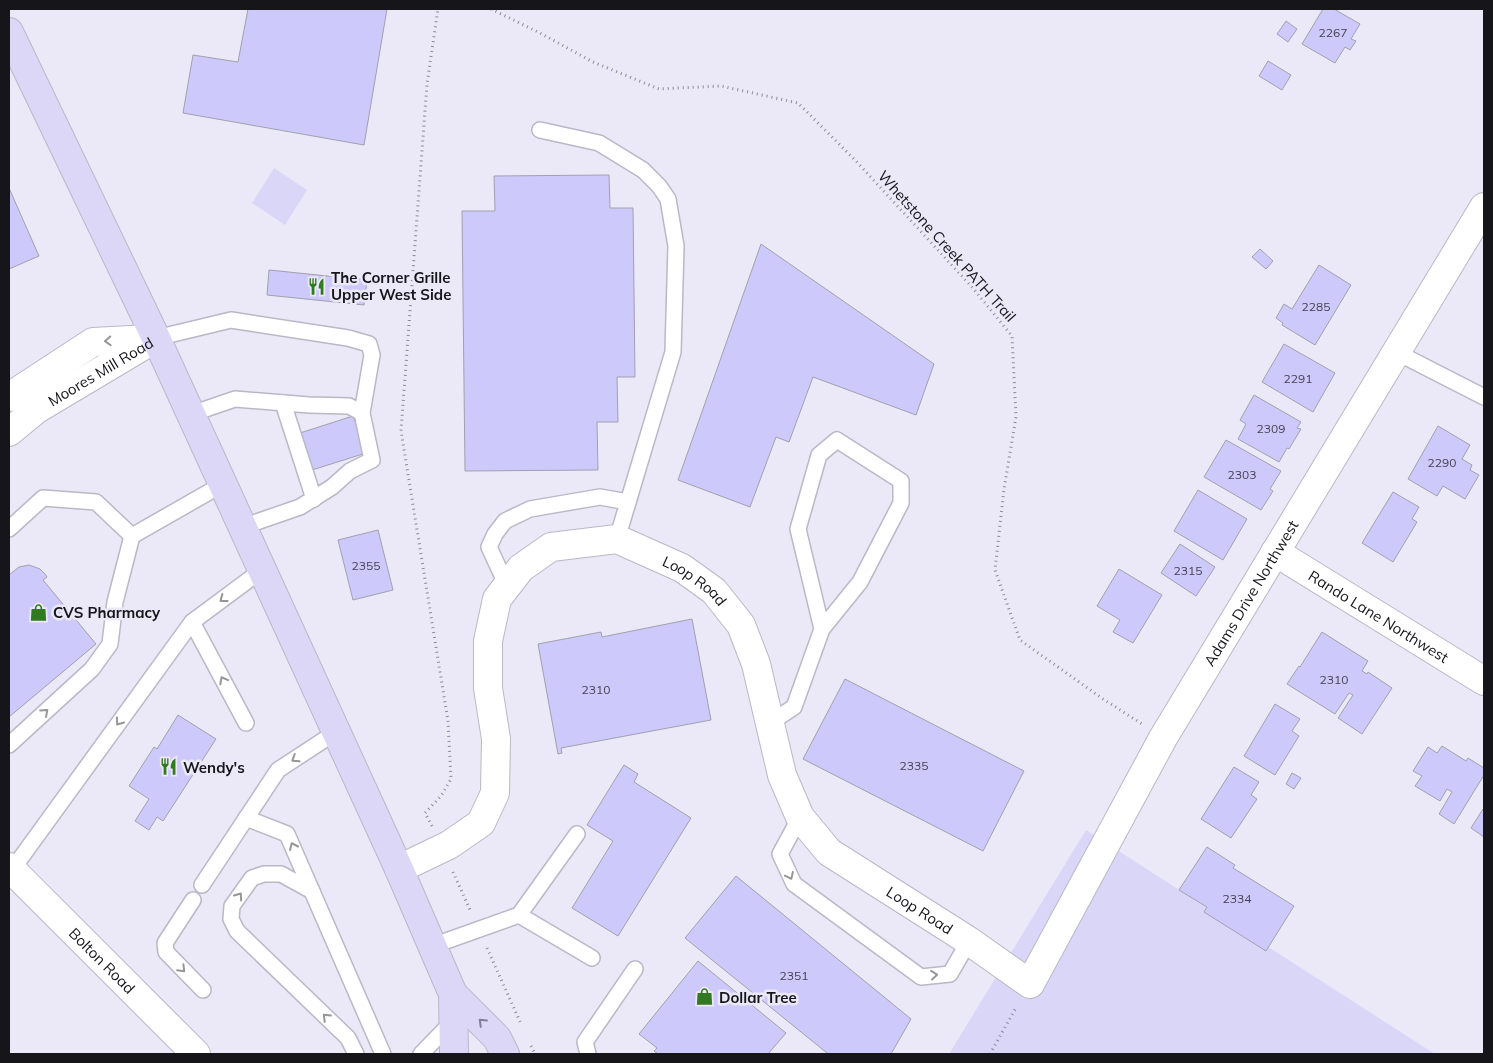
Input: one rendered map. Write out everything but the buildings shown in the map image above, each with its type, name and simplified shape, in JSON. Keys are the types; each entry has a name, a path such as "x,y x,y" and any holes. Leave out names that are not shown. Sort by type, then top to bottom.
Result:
{"main road":[{"path":"9,32 156,338 399,869 453,994 498,1038 505,1054"},
{"path":"453,994 454,1054"}],"street":[{"name":"Adams Drive Northwest","path":"1032,981 1163,738 1484,208"},
{"name":"Moores Mill Road","path":"9,397 93,342 156,338"},
{"name":"Moores Mill Road","path":"9,432 37,409 156,338"},
{"path":"399,869 449,845 481,822 495,793 496,739 488,688 488,642 497,599 520,568 551,547 617,538"},
{"name":"Loop Road","path":"617,538 682,568 714,591 741,625 756,664 782,775 800,817 829,852 1032,981"},
{"name":"Rando Lane Northwest","path":"1275,552 1484,681"},
{"name":"Bolton Road","path":"10,869 196,1054"}],"lane":[{"path":"540,130 599,142 643,170 659,186 668,199 676,246 673,352 617,538"},
{"path":"156,338 231,320 348,338 369,344 372,355 362,413 372,460 350,471 332,487 300,508 242,527"},
{"path":"1396,352 1484,397"},
{"path":"191,414 235,399 349,406 362,413"},
{"path":"283,403 314,499"},
{"path":"770,723 794,707 822,629 860,582 901,502 901,481 837,440 819,455 798,529 822,629"},
{"path":"9,745 92,669 110,644 115,602 132,536 223,484"},
{"path":"507,586 489,548 495,534 505,521 530,509 600,497 628,502"},
{"path":"9,529 43,498 96,502 132,536"},
{"path":"10,869 192,622 262,570"},
{"path":"192,622 246,723"},
{"path":"202,885 278,770 336,732"},
{"path":"800,817 780,854 794,884 921,977 950,974 969,941"},
{"path":"246,818 288,834 383,1054"},
{"path":"432,946 519,915 576,834"},
{"path":"312,891 281,874 264,874 252,878 232,906 231,919 237,931 348,1038 356,1054"},
{"path":"193,900 165,943 166,952 203,990"},
{"path":"519,915 592,958"},
{"path":"588,1054 585,1042 635,969"},
{"path":"421,1054 453,1021"}],"path":[{"path":"434,829 425,813 441,796 451,778 448,721 401,431 427,84 438,9"},
{"name":"Whetstone Creek PATH Trail","path":"490,9 594,62 659,89 721,86 798,103 855,160 972,288 1012,336 1016,417 1004,489 995,570 1020,640 1103,699 1163,738"},
{"path":"451,868 473,916"},
{"path":"486,947 523,1027"},
{"path":"990,1054 1032,981"},
{"path":"531,1045 535,1054"}],"shaded area":[{"path":"274,168 307,190 285,225 252,203"},
{"path":"1086,830 1435,1054 949,1054"}],"place":[{"name":"The Corner Grille Upper West Side","path":"317,286"},
{"name":"CVS Pharmacy","path":"39,612"},
{"name":"Wendy's","path":"169,767"},
{"name":"Dollar Tree","path":"705,997"}]}
